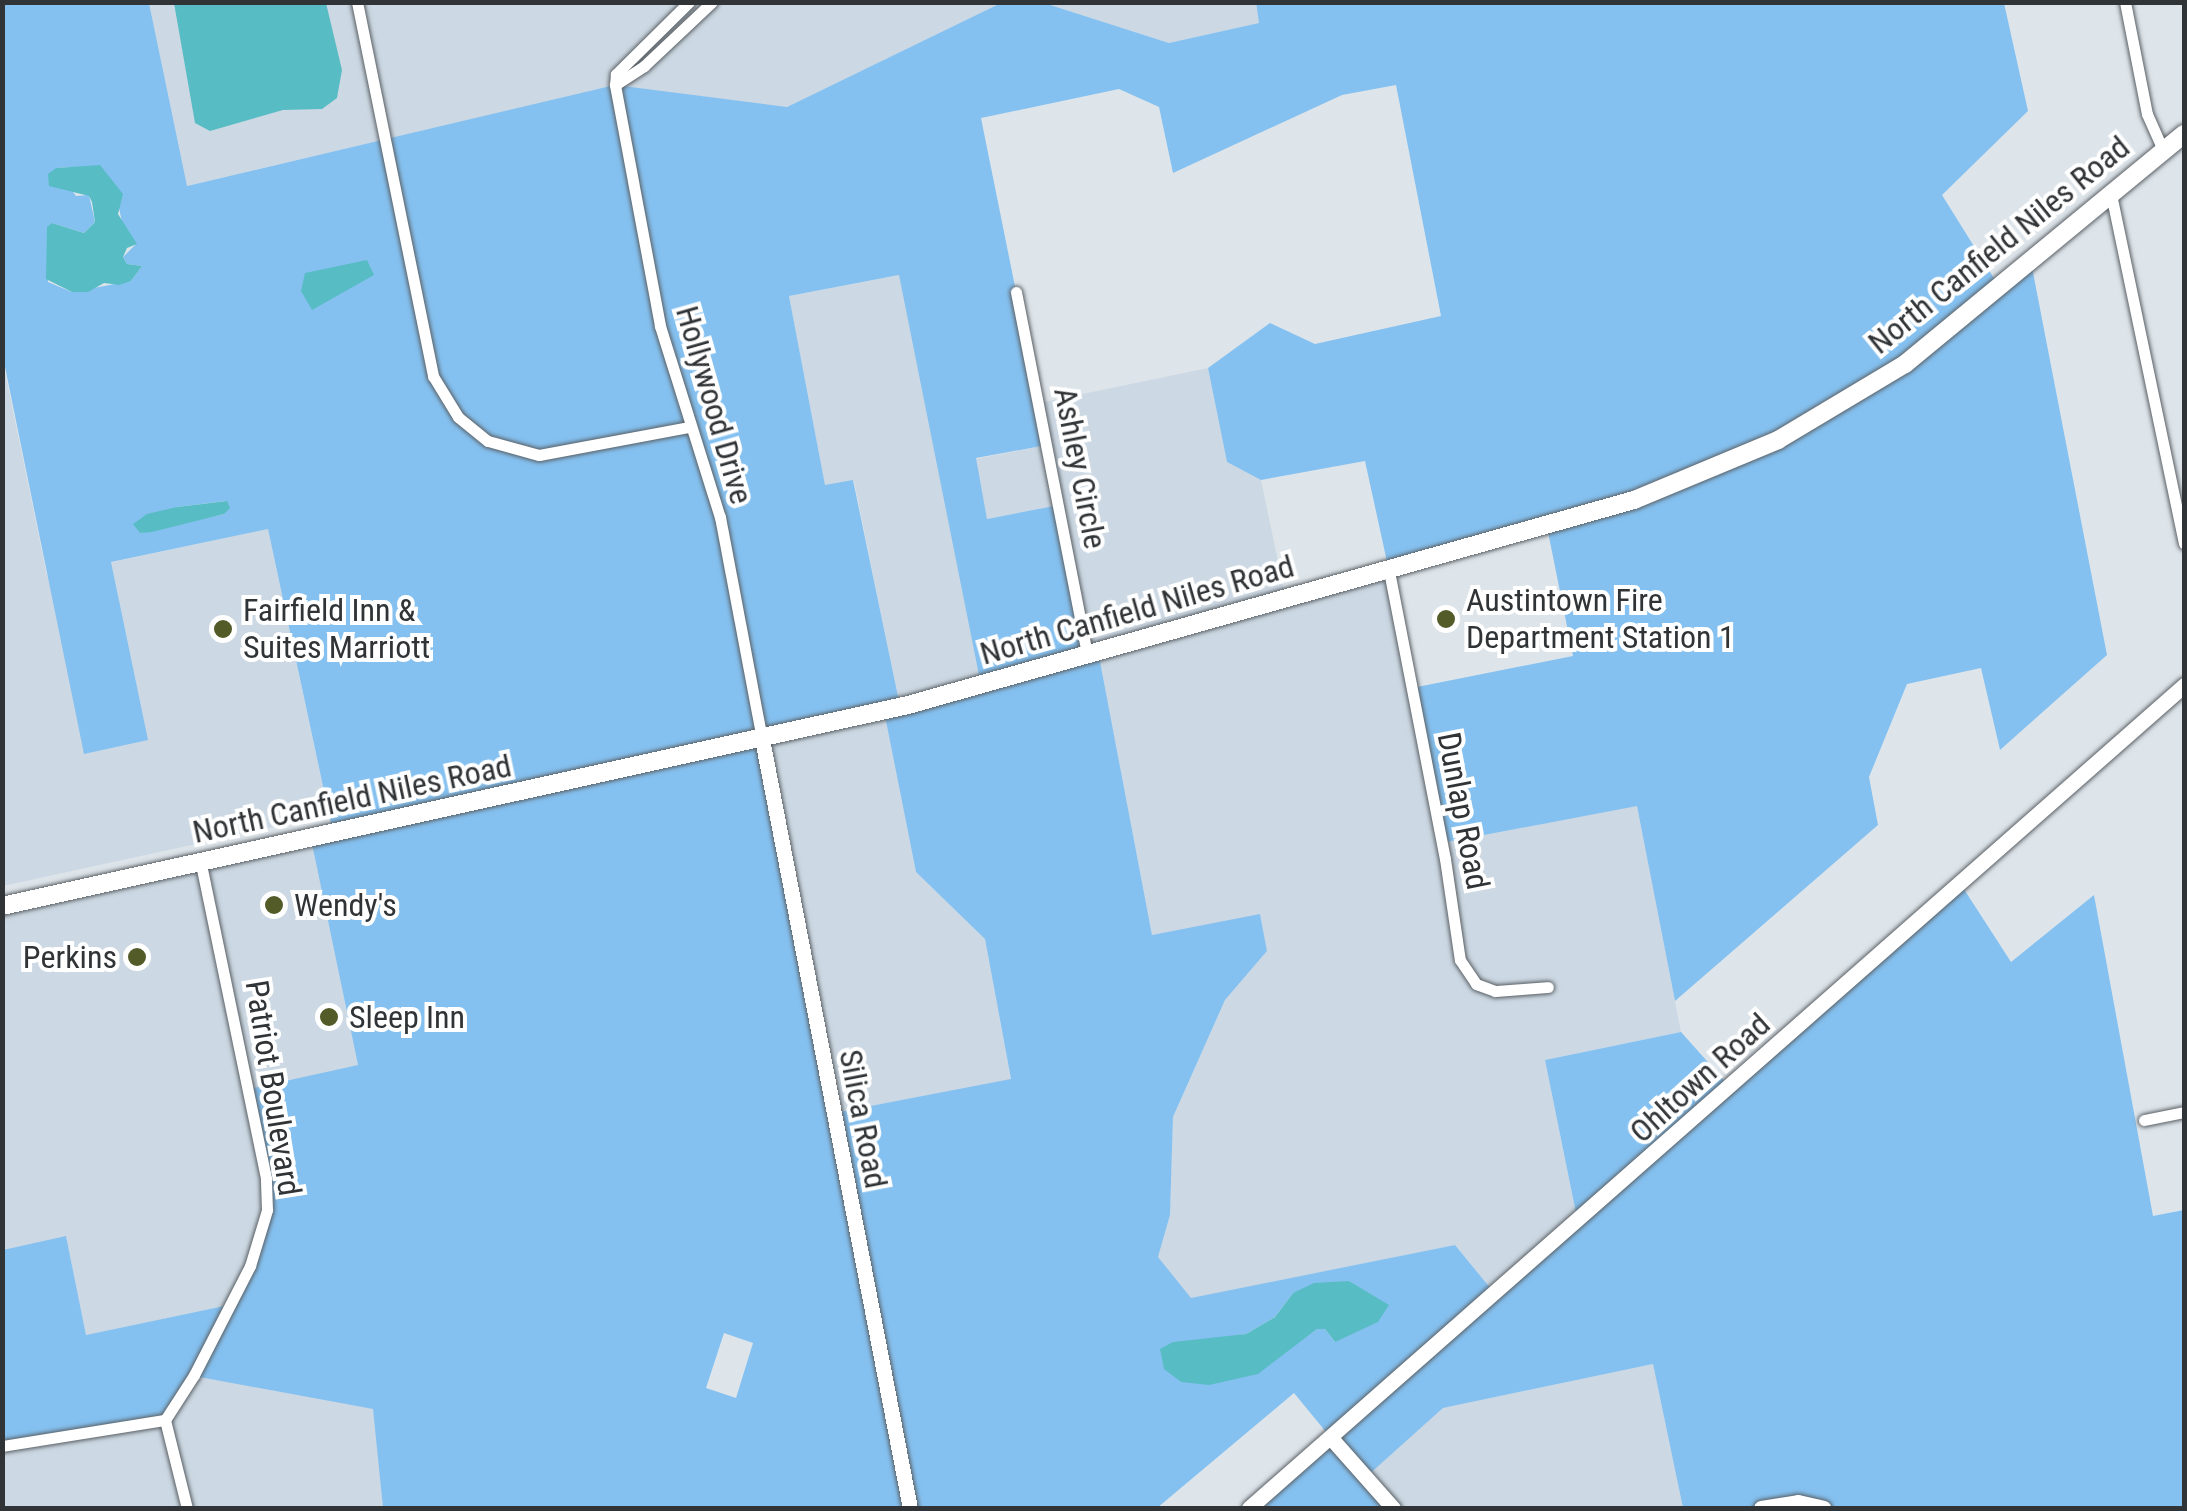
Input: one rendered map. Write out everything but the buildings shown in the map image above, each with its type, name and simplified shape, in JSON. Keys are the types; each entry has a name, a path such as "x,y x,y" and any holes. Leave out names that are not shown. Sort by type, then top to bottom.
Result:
{"main road":[{"name":"North Canfield Niles Road","path":"2,906 762,739 1087,654 1634,500 1778,440 1866,390 1934,344 2184,134"}],"street":[{"path":"358,2 433,376 458,417 488,441 539,454 689,427"},
{"path":"614,86 616,74 688,2"},
{"path":"614,86 644,66 712,2"},
{"path":"2125,2 2147,114 2164,150"},
{"name":"Hollywood Drive","path":"614,86 660,326 720,517 762,739"},
{"path":"2111,194 2184,543"},
{"name":"Ashley Circle","path":"1016,292 1087,654"},
{"name":"Dunlap Road","path":"1389,571 1460,960 1476,984 1495,992 1548,987"},
{"name":"Ohltown Road","path":"1250,1508 2184,685"},
{"name":"Silica Road","path":"762,739 910,1508"},
{"name":"Patriot Boulevard","path":"165,1420 194,1376 250,1266 267,1210 266,1178 201,863"},
{"path":"2144,1120 2184,1112"},
{"path":"2,1446 165,1420 187,1508"},
{"path":"1332,1438 1393,1508"},
{"path":"1761,1508 1798,1502 1823,1508"}],"shaded area":[{"path":"1256,2 2004,3 2028,111 1942,195 2000,288 2031,262 2107,655 2000,750 1981,668 1907,684 1869,777 1878,825 1675,1001 1637,806 1442,843 1412,688 1573,656 1547,527 1389,571 1365,461 1261,480 1227,462 1208,368 1270,323 1315,344 1441,316 1396,85 1342,95 1173,173 1159,107 1119,89 981,118 1047,445 976,458 987,519 1059,505 1087,654 1098,651 1152,935 1260,914 1267,951 1225,1000 1173,1117 1170,1215 1158,1257 1191,1298 1455,1245 1496,1295 1578,1223 1545,1060 1681,1032 1731,1088 1960,883 2011,962 2094,895 2153,1216 2184,1210 2184,1508 1683,1508 1653,1364 1443,1408 1366,1477 1393,1508 1249,1508 1331,1438 1294,1393 1157,1508 383,1508 373,1409 194,1376 165,1420 3,1446 3,1250 66,1236 86,1335 229,1305 267,1210 249,1089 358,1065 311,839 333,833 268,529 111,562 148,740 84,754 3,357 3,3 149,3 187,186 615,85 787,107 1001,3 1044,3 1169,43 1259,23","holes":["73,167 118,204 123,226 136,244 123,257 127,264 142,266 131,281 72,292 48,282 52,223 84,233 95,222 89,195 76,196 56,168","899,275 981,685 900,706 853,480 825,485 789,296","226,501 224,514 140,533 177,507","884,711 916,872 985,939 1011,1079 834,1113 762,740","1349,1281 1371,1297 1335,1342 1325,1329 1317,1329 1289,1349 1181,1382 1173,1372 1211,1340 1246,1334 1275,1317 1293,1293","724,1333 753,1343 736,1398 706,1388"]},
{"path":"149,3 1001,3 787,107 614,86 186,186"},
{"path":"174,3 326,3 342,70 337,98 322,109 283,110 210,131 195,123"},
{"path":"1044,3 1256,3 1260,23 1169,43"},
{"path":"100,165 123,194 118,214 137,244 127,248 123,257 127,264 142,266 131,281 72,292 46,279 47,227 52,223 84,233 95,222 92,202 89,196 49,186 48,174 56,168"},
{"path":"367,260 374,275 312,310 301,291 305,273"},
{"path":"900,275 982,685 900,707 854,481 825,486 789,296"},
{"path":"2,357 47,576 268,529 329,815 3,886"},
{"path":"1208,368 1227,462 1261,480 1286,599 1389,571 1442,843 1637,805 1681,1032 1545,1060 1578,1223 1496,1295 1455,1245 1191,1299 1158,1257 1170,1215 1173,1117 1225,1000 1267,951 1260,915 1152,935 1098,652 1087,654 1059,505 987,519 975,459 1047,445 1039,403"},
{"path":"227,501 230,508 224,514 152,532 140,533 133,524 147,514"},
{"path":"884,711 916,872 985,939 1011,1080 834,1113 762,739"},
{"path":"311,839 358,1065 267,1210 230,1305 86,1335 66,1237 3,1250 2,906"},
{"path":"1349,1281 1389,1305 1378,1322 1335,1342 1325,1329 1317,1329 1258,1374 1209,1385 1181,1382 1164,1369 1160,1349 1173,1342 1246,1334 1275,1317 1293,1293 1314,1283"},
{"path":"1653,1364 1683,1508 1393,1508 1365,1477 1443,1408"},
{"path":"194,1375 374,1409 383,1508 3,1508 3,1446"}],"place":[{"name":"Austintown Fire Department Station 1","path":"1446,619"},
{"name":"Fairfield Inn & Suites Marriott","path":"223,629"},
{"name":"Wendy's","path":"274,905"},
{"name":"Perkins","path":"137,957"},
{"name":"Sleep Inn","path":"329,1017"}]}
